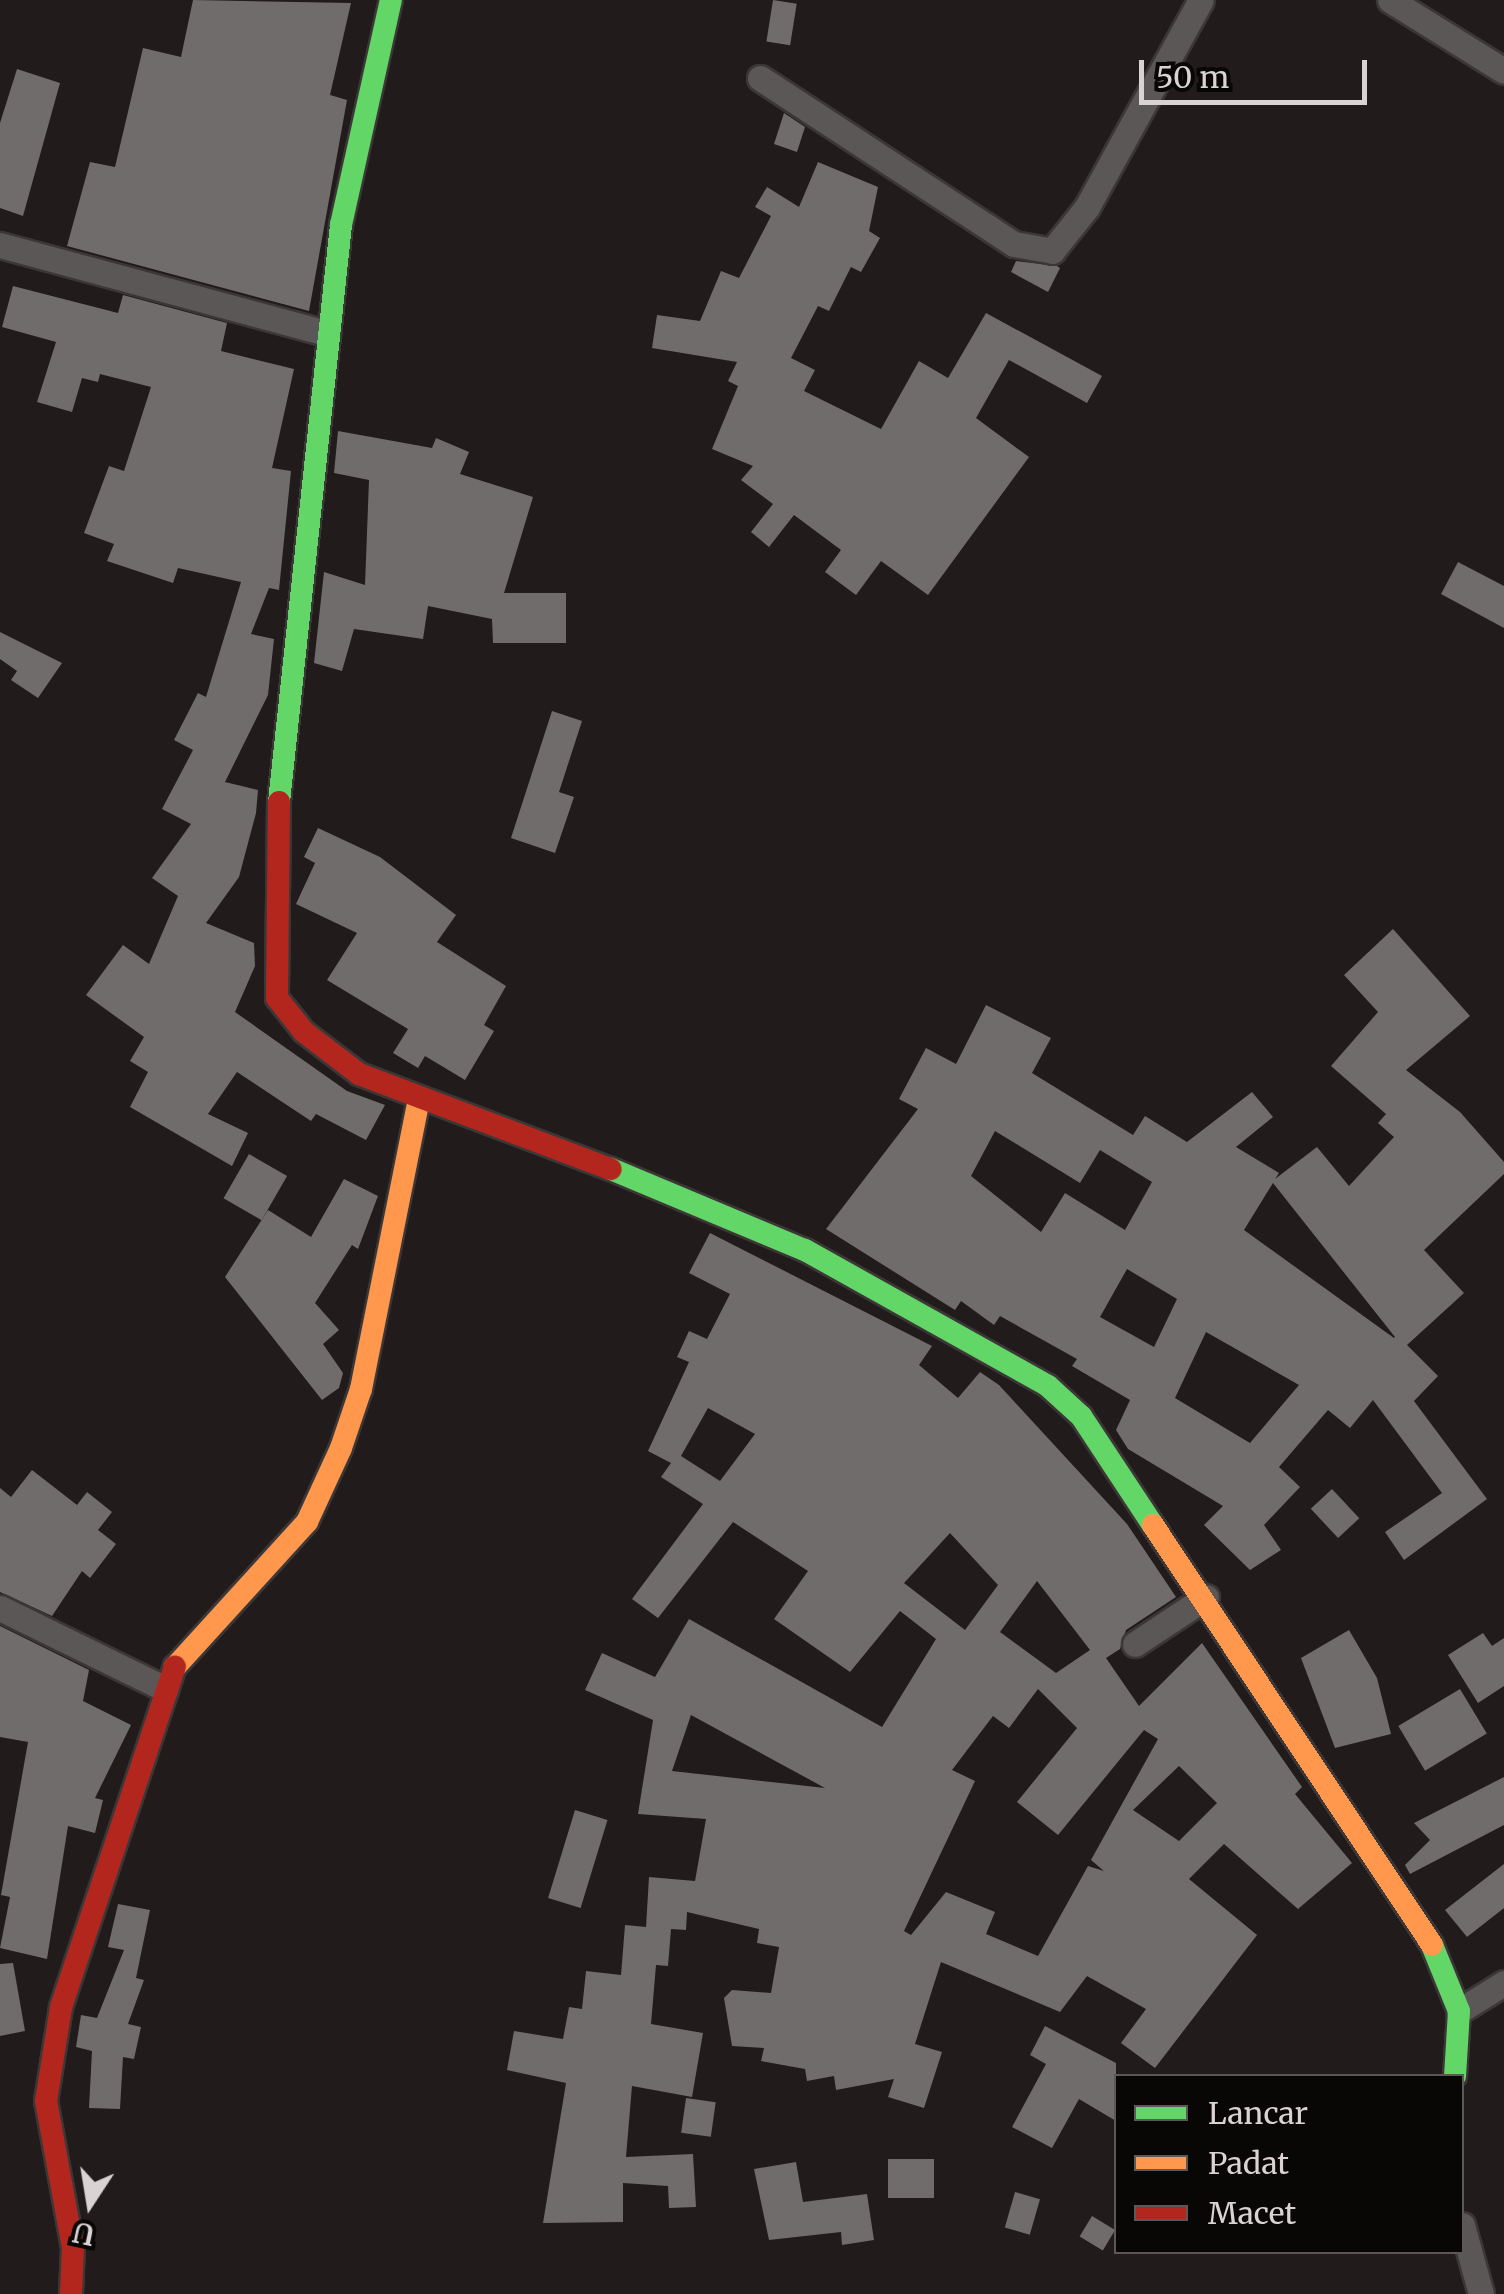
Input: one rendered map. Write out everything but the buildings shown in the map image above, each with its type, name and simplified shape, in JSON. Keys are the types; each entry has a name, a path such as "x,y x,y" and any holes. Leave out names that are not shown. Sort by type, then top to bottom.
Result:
{"street":[{"path":"391,0 362,111 327,332 273,856 277,998 304,1032 360,1074 419,1098 479,1114 805,1250 1048,1386 1082,1416 1378,1852 1436,1952 1458,2011 1455,2074"},
{"path":"760,78 1014,244 1052,251 1087,207 1200,0"},
{"path":"1390,0 1504,71"},
{"path":"0,245 327,332"},
{"path":"71,2294 74,2248 50,2140 48,2060 174,1668 307,1522 341,1448 366,1370 419,1098"},
{"path":"1135,1644 1206,1597"},
{"path":"0,1608 165,1689"},
{"path":"1458,2011 1504,1982"},
{"path":"1464,2231 1481,2294"}],"traffic: fast":[{"path":"279,802 341,225 391,0"},
{"path":"611,1169 805,1250 1048,1386 1081,1416 1153,1525"},
{"path":"1432,1945 1459,2011 1455,2074"}],"traffic: slow":[{"path":"175,1667 307,1522 341,1448 361,1389 419,1098"},
{"path":"1153,1525 1432,1945"}],"traffic: jam":[{"path":"279,802 277,998 304,1032 359,1074 611,1169"},
{"path":"71,2294 73,2248 46,2101 61,2007 175,1667"}]}
